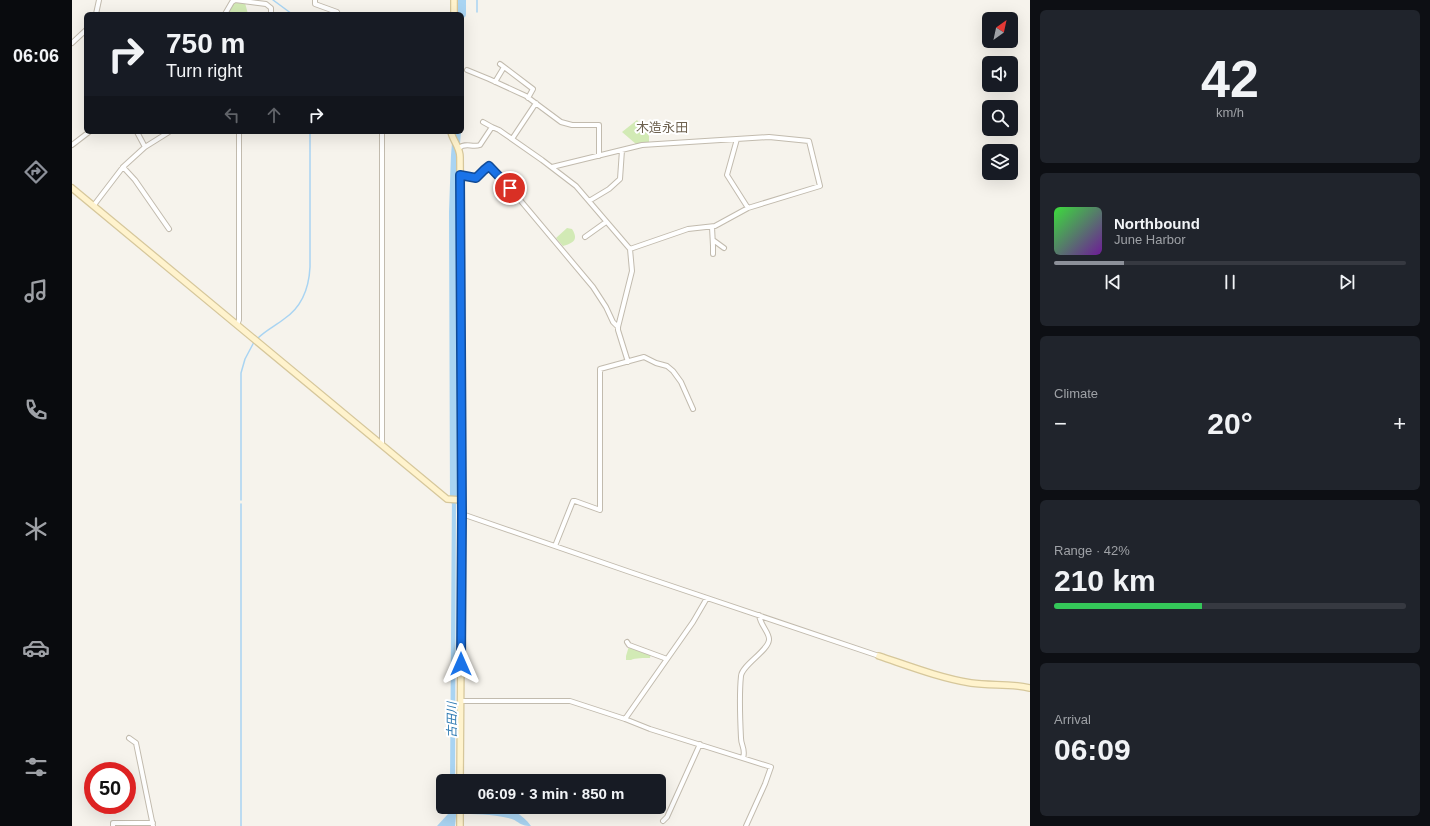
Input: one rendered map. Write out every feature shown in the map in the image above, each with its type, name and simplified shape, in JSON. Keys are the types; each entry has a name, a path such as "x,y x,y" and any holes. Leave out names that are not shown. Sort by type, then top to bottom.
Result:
{"main road":[{"path":"454,0 454,12"},
{"path":"452,135 459,148 460,175 460,500 462,514 460,774"},
{"path":"72,188 449,500 460,500"},
{"path":"879,656 962,681 983,684 1017,685 1030,688"},
{"path":"460,814 460,826"}],"street":[{"path":"96,12 99,0"},
{"path":"226,12 232,2 237,0 268,5 271,8 271,12"},
{"path":"315,0 315,4 338,12"},
{"path":"72,43 84,32"},
{"path":"495,82 502,66 533,89 528,98"},
{"path":"467,70 528,98 561,122 572,125 599,125 599,156"},
{"path":"512,138 536,103"},
{"path":"483,122 512,138 576,186 630,248 632,271 618,327 628,362"},
{"path":"459,148 465,145 480,145 492,127"},
{"path":"72,145 86,134"},
{"path":"138,134 145,147"},
{"path":"94,205 123,167 145,147 167,134"},
{"path":"237,324 239,320 238,134"},
{"path":"382,134 382,445"},
{"path":"552,167 642,145 773,137 809,141 820,186 748,208 712,227 688,229 630,248"},
{"path":"737,139 727,175 748,208"},
{"path":"589,201 605,192 620,179 622,150"},
{"path":"460,175 476,178 489,166 510,188 593,287 618,327"},
{"path":"123,167 135,180 169,229"},
{"path":"585,237 606,222"},
{"path":"712,227 713,254"},
{"path":"713,240 724,248"},
{"path":"555,546 574,501 600,510 600,369 644,357 656,363 668,366 681,382 693,409"},
{"path":"462,514 879,656"},
{"path":"625,719 693,622 707,598"},
{"path":"743,758 745,751 741,739 741,675 769,641 768,636 760,622 759,615"},
{"path":"627,642 630,645 667,659"},
{"path":"460,701 566,700 772,768 746,826"},
{"path":"113,826 113,823 153,825 136,743 129,738"},
{"path":"663,821 667,818 700,744"}],"green space":[{"path":"232,3 245,3 247,12 228,12"},
{"path":"637,120 649,136 649,142 636,144 622,132"},
{"path":"567,228 572,229 575,238 570,244 563,246 556,238"},
{"path":"629,646 651,654 650,658 626,660"}],"water":[{"path":"456,490 455,774 450,774 452,491"},
{"path":"448,814 457,814 455,826 437,826"},
{"path":"483,814 518,814 531,826 523,825 512,819"}],"waterway":[{"path":"273,0 289,12"},
{"name":"古田川","path":"462,0 462,12"},
{"path":"477,0 477,12"},
{"path":"258,338 296,309 300,303 308,282 310,267 310,134"},
{"name":"古田川","path":"454,500 453,212 457,134"},
{"path":"241,500 241,373 245,359 254,342"},
{"path":"241,504 241,826"}],"district":[{"name":"木造永田","path":"662,127"}],"route":[{"path":"461,664 462,514 460,175 476,178 489,166 510,188"}]}
